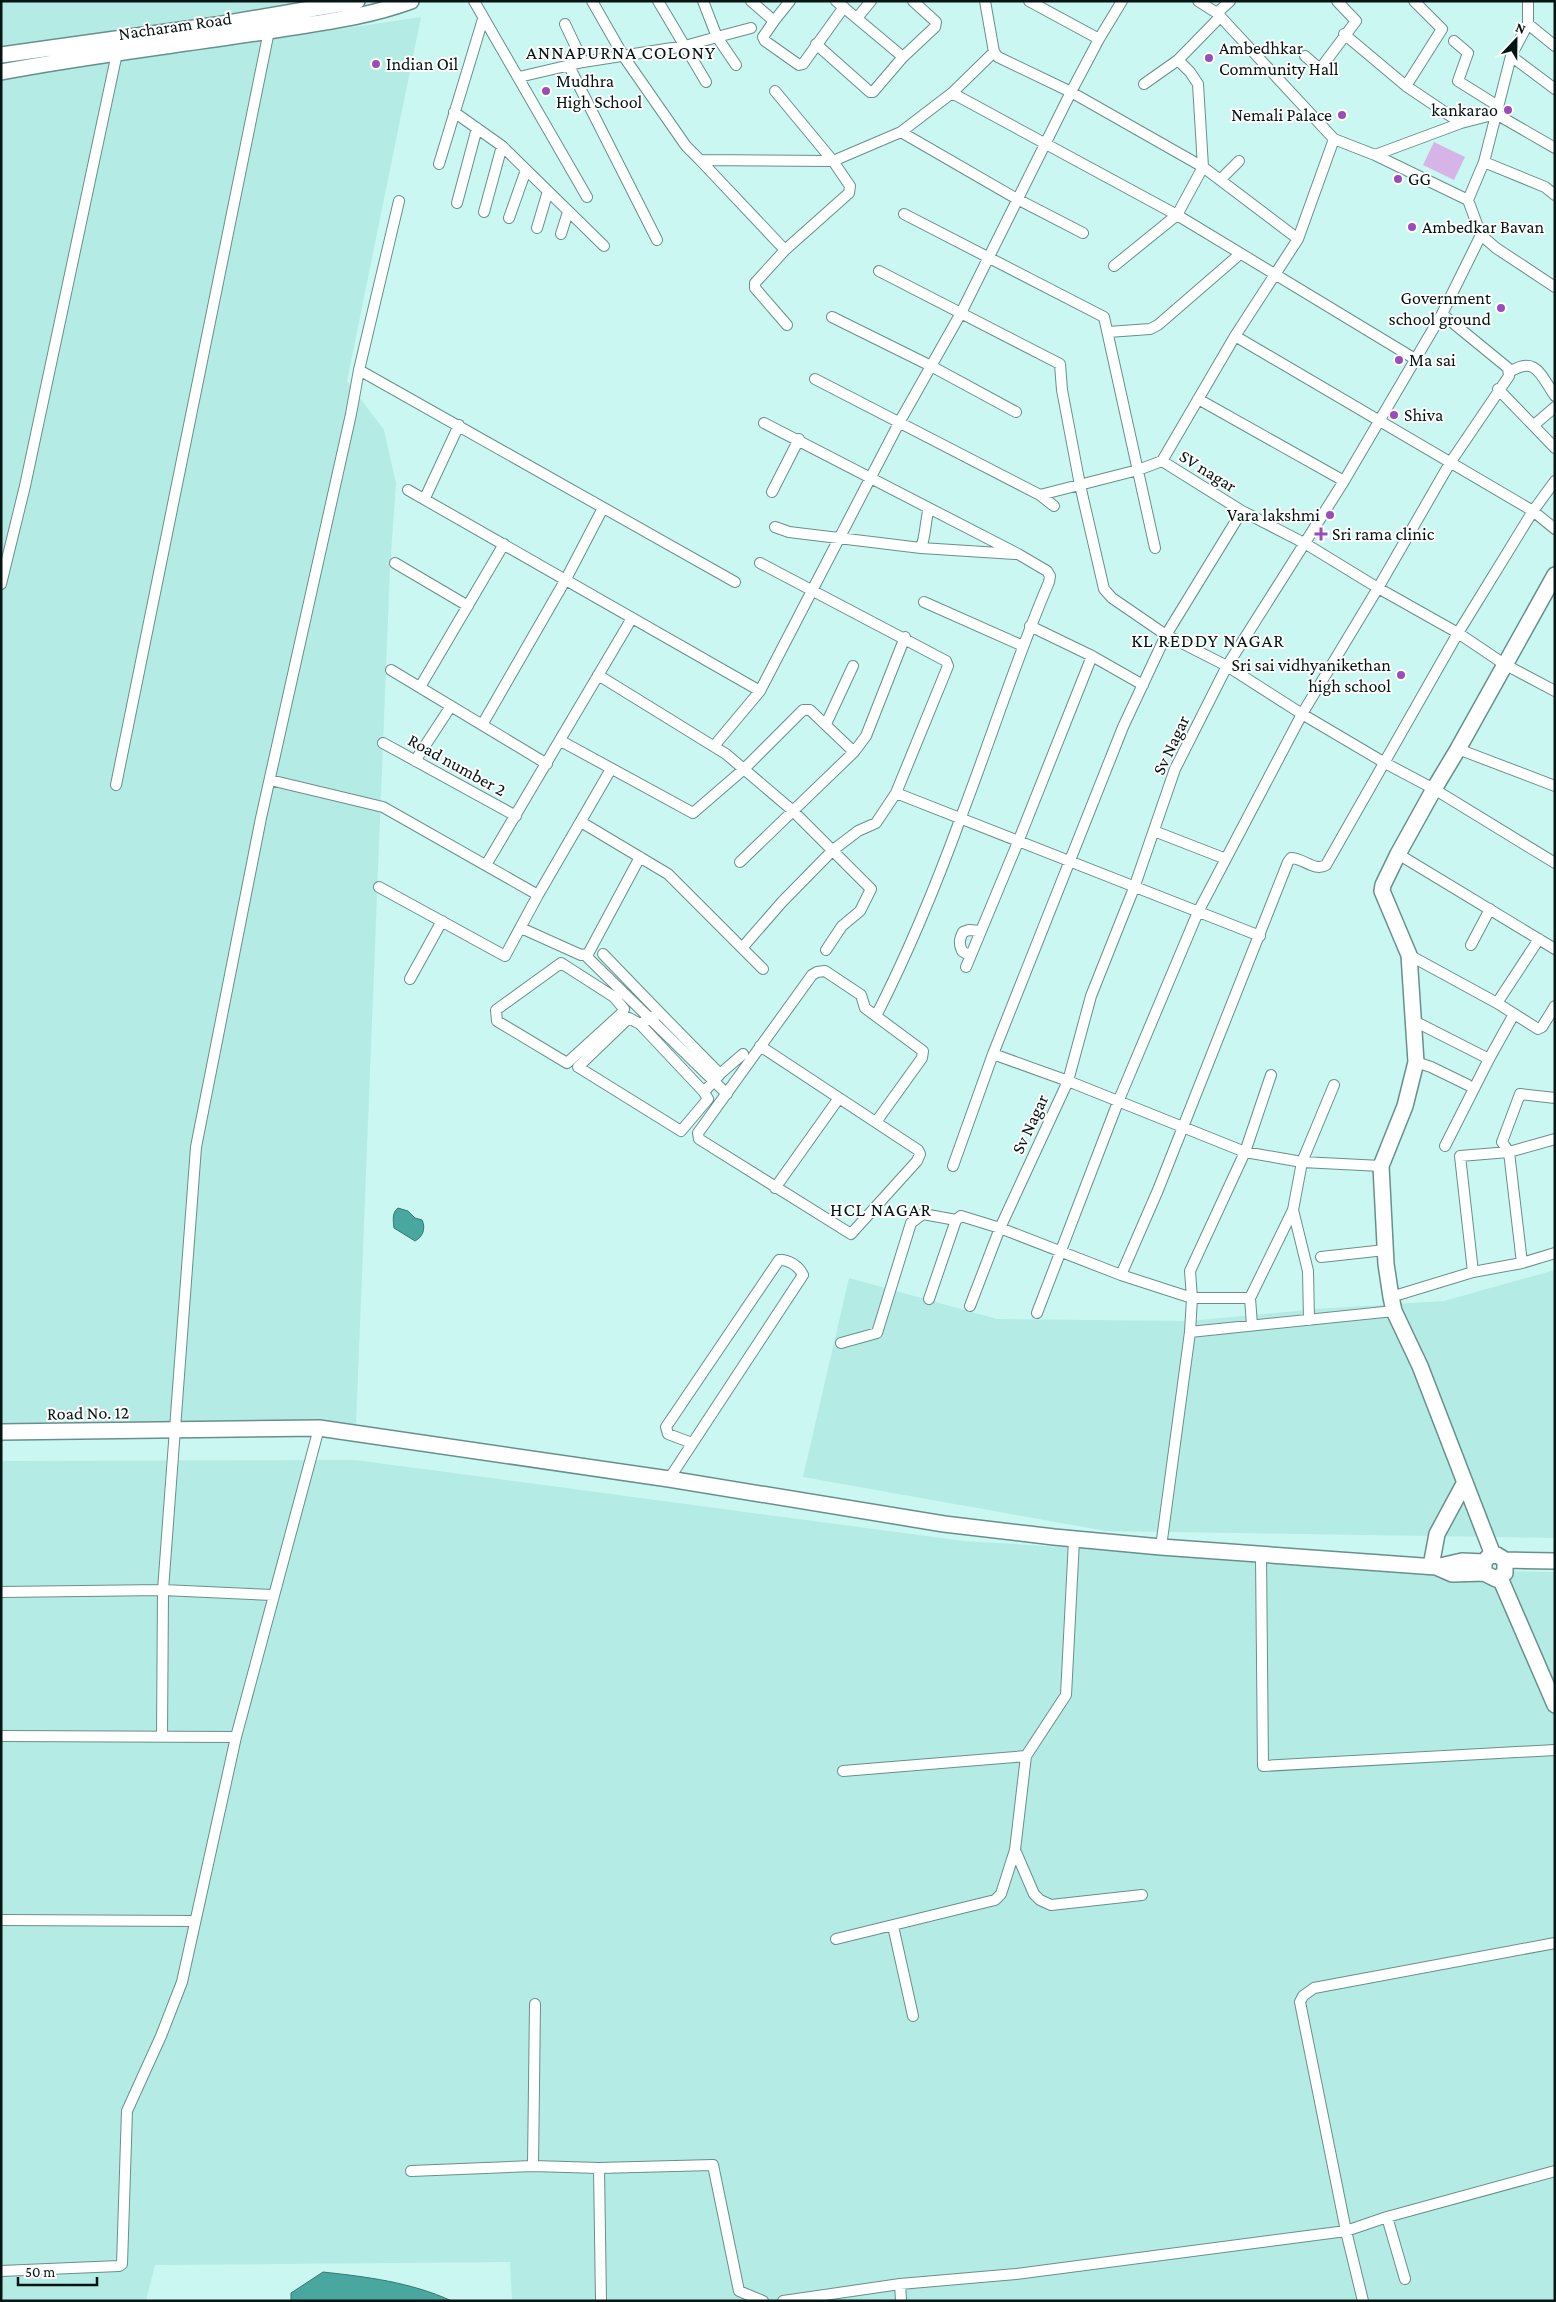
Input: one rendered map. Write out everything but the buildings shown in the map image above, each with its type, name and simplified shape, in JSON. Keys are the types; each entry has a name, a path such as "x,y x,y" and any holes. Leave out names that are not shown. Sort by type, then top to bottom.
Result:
{"street":[{"name":"Nacharam Road","path":"1,72 116,53 270,23 357,1"},
{"name":"Nacharam Road","path":"1,55 216,25 270,23 370,14 411,1"},
{"path":"474,1 483,19 520,77 587,198"},
{"path":"592,1 624,57 686,146 785,250"},
{"path":"658,1 706,82"},
{"path":"703,1 717,37 736,65"},
{"path":"751,1 774,21"},
{"path":"790,1 763,37 765,41 792,62 799,65 803,64 840,4 903,57"},
{"path":"857,18 870,1"},
{"path":"816,44 870,92 873,92 903,57 935,27 936,22 933,18 913,1"},
{"path":"985,1 994,52 998,57 1070,92 1203,167 1298,239"},
{"path":"1029,1 1099,39"},
{"path":"714,746 760,691 900,422 961,313 1070,92 1122,1"},
{"path":"1198,1 1218,15 1334,139 1375,155 1468,200 1482,235 1496,248 1555,286"},
{"path":"1144,84 1178,60 1230,1"},
{"path":"1305,56 1320,69 1344,34 1356,21 1337,1"},
{"path":"1406,86 1442,29 1414,1"},
{"path":"1468,200 1484,162 1511,56 1528,24 1528,1"},
{"path":"439,164 483,19"},
{"path":"116,785 270,23"},
{"path":"565,24 583,62"},
{"path":"1528,24 1555,46"},
{"path":"520,77 583,62 685,46 751,28"},
{"path":"1344,34 1406,86 1461,124"},
{"path":"1454,41 1468,53 1458,81 1497,110 1555,148"},
{"path":"700,160 833,161 901,132 952,93 994,52"},
{"path":"1,584 25,486 116,53"},
{"path":"1511,56 1555,89"},
{"path":"1114,266 1177,215 1203,167 1198,84 1190,72 1178,60"},
{"path":"569,66 657,240"},
{"path":"775,91 833,161 851,190 785,250 760,277 755,288 787,325"},
{"path":"952,93 1177,215 1415,359"},
{"path":"1375,155 1497,110"},
{"path":"454,112 502,146 604,246"},
{"path":"457,203 477,128"},
{"path":"901,132 1017,199 1083,233"},
{"name":"SV nagar","path":"1334,139 1298,239 1235,336 1162,461 1242,511 1306,544 1378,588 1458,633 1504,664 1555,691"},
{"path":"484,212 502,146"},
{"path":"1220,180 1239,161"},
{"path":"1484,162 1545,187 1555,195"},
{"path":"509,218 526,170"},
{"path":"537,228 548,191"},
{"path":"162,1736 163,1590 196,1147 270,780 351,414 359,370 399,201"},
{"path":"561,234 568,212"},
{"path":"904,214 1100,315 1106,321 1155,548"},
{"name":"Sv Nagar","path":"970,1306 1000,1228 1068,1081 1091,996 1134,888 1175,769 1227,666 1306,544 1344,481 1442,314 1482,235"},
{"path":"1108,332 1150,329 1158,325 1240,254"},
{"path":"880,271 1060,364 1062,390 1080,485 1104,589 1112,598 1166,635 1227,666 1385,764 1434,789 1555,863"},
{"path":"1442,314 1508,368 1510,372"},
{"path":"832,317 931,366 1016,412"},
{"path":"1235,336 1533,511 1555,528"},
{"path":"1037,1313 1118,1102 1198,912 1302,714 1450,463 1510,372 1524,364 1531,366 1537,370 1555,396"},
{"path":"359,370 735,582"},
{"path":"815,379 1040,494 1054,506"},
{"path":"1498,389 1553,444"},
{"path":"1198,399 1344,481"},
{"path":"1534,424 1555,407"},
{"path":"764,423 799,439 1018,554 1047,571 1050,576 1030,626 961,819 891,987 876,1016"},
{"path":"425,498 458,425"},
{"path":"772,492 799,439"},
{"path":"1040,494 1138,470 1162,461"},
{"path":"1121,1274 1158,1190 1288,862 1291,858 1296,858 1318,867 1326,865 1458,633 1533,511 1555,481"},
{"path":"408,490 760,691"},
{"path":"482,725 566,580 603,508"},
{"path":"921,548 927,530 924,522 929,508"},
{"path":"953,1166 993,1054 1124,727 1166,635 1242,511"},
{"path":"775,527 789,532 921,548 1018,554"},
{"path":"420,688 504,544"},
{"path":"395,563 468,606"},
{"path":"742,948 782,902 833,850 858,831 876,823 896,793 948,666 946,660 905,637 760,563"},
{"path":"1555,575 1458,750 1434,789 1383,885 1382,891 1409,955 1416,1062 1405,1106 1381,1166 1385,1250 1393,1304 1420,1366 1495,1566 1555,1705"},
{"path":"924,602 1023,646"},
{"path":"486,865 632,618"},
{"path":"1030,626 1092,656 1143,685"},
{"path":"740,862 854,752 866,736 905,637"},
{"path":"966,968 1092,656"},
{"path":"826,724 853,666"},
{"path":"391,670 547,764"},
{"path":"598,675 714,746 744,769 792,810 871,889 860,911 842,926 826,950"},
{"path":"415,760 451,706"},
{"path":"561,740 693,814 744,769 803,710 810,710 854,752"},
{"name":"Road number 2","path":"383,743 516,816"},
{"path":"1458,750 1555,786"},
{"path":"379,887 505,956 611,769"},
{"path":"270,780 383,807 538,895"},
{"path":"896,793 1260,936"},
{"path":"581,822 668,874 763,969"},
{"path":"1154,832 1226,859"},
{"path":"1398,854 1555,949"},
{"path":"585,955 590,951 640,857"},
{"path":"1471,945 1490,909"},
{"path":"410,979 442,921"},
{"path":"521,928 581,955 585,955 618,994 645,1021 727,1094"},
{"path":"970,956 962,951 959,944 962,932 969,930 981,931"},
{"path":"1497,1003 1539,939"},
{"path":"602,954 721,1073"},
{"path":"1409,955 1497,1003 1538,1029 1542,1027 1555,1006"},
{"path":"561,962 618,994 624,1009 623,1012 567,1063 497,1021 496,1010 561,962"},
{"path":"760,1046 918,1150 920,1154 917,1160 851,1234 698,1139 698,1133 727,1094 760,1046 812,975 825,971 861,995 865,1008 918,1046 923,1054 876,1122"},
{"path":"645,1021 708,1099 681,1131 578,1067 629,1018 645,1021 660,1013"},
{"path":"1445,1146 1514,1014"},
{"path":"1414,1021 1489,1059"},
{"path":"704,1092 742,1054"},
{"path":"993,1054 1068,1081 1181,1128 1245,1152 1302,1162 1381,1166"},
{"path":"1416,1062 1468,1085"},
{"path":"1161,1547 1190,1332 1192,1298 1190,1271 1245,1152 1271,1075"},
{"path":"1252,1325 1250,1298 1293,1210 1302,1162 1334,1085"},
{"path":"1522,1263 1509,1152 1502,1142 1520,1094 1555,1098"},
{"path":"775,1188 839,1098"},
{"path":"1473,1272 1460,1156 1509,1152 1555,1139"},
{"path":"1293,1210 1308,1271 1309,1320"},
{"path":"841,1343 878,1332 911,1223 923,1214 956,1220"},
{"path":"929,1299 956,1220 961,1216 1000,1228 1121,1274 1192,1298 1250,1298"},
{"path":"1321,1257 1385,1250"},
{"path":"1190,1332 1309,1320 1393,1304 1473,1272 1522,1263 1555,1253"},
{"path":"669,1479 803,1275 801,1270 787,1260 779,1260 666,1427 668,1434 692,1443"},
{"path":"1,2271 118,2266 122,2264 127,2112 161,2036 182,1982 236,1737 319,1428"},
{"name":"Road No. 12","path":"1,1432 319,1428 669,1479 944,1524 1074,1540 1434,1566 1452,1574 1495,1566 1554,1566"},
{"path":"1434,1566 1436,1534 1465,1482"},
{"path":"836,1940 995,1900 1001,1894 1015,1850 1026,1756 1066,1695 1074,1540"},
{"path":"1261,1555 1263,1766 1555,1750"},
{"path":"1,1592 163,1590 274,1595"},
{"path":"1,1736 236,1737"},
{"path":"843,1771 1026,1756"},
{"path":"1015,1850 1034,1894 1040,1900 1051,1905 1142,1895"},
{"path":"1,1920 195,1921"},
{"path":"893,1926 913,2016"},
{"path":"1363,2301 1346,2231 1300,2002 1303,1996 1314,1988 1555,1943"},
{"path":"533,2166 535,2004"},
{"path":"411,2172 533,2166 600,2168 713,2165 739,2291 763,2301"},
{"path":"600,2168 601,2301"},
{"path":"783,2301 900,2284 1016,2274 1346,2231 1387,2217 1555,2171"},
{"path":"1387,2217 1405,2279"},
{"path":"900,2284 902,2301"}],"shaded area":[{"path":"1,1 326,1 1,47"},
{"path":"421,17 347,381 384,430 396,483 390,567 356,1425 1,1428 1,79"},
{"path":"1434,142 1465,157 1454,180 1423,165"},
{"path":"398,1208 408,1211 415,1218 422,1220 423,1232 415,1241 394,1228 394,1214"},
{"path":"1555,1270 1555,1538 1106,1531 803,1477 849,1278 997,1319 1190,1321 1316,1309 1444,1301"},
{"path":"355,1460 964,1541 1431,1570 1555,1572 1555,2301 512,2301 510,2262 155,2265 146,2301 1,2301 1,1461"},
{"path":"323,2272 373,2278 405,2285 452,2301 291,2301 291,2293"}],"place":[{"name":"Ambedhkar Community Hall","path":"1209,58"},
{"name":"Indian Oil","path":"376,64"},
{"name":"Mudhra High School","path":"546,91"},
{"name":"kankarao","path":"1508,110"},
{"name":"Nemali Palace","path":"1342,115"},
{"name":"GG","path":"1398,179"},
{"name":"Ambedkar Bavan","path":"1412,227"},
{"name":"Government school ground","path":"1501,308"},
{"name":"Ma sai","path":"1399,360"},
{"name":"Shiva","path":"1394,415"},
{"name":"Vara lakshmi","path":"1330,515"},
{"name":"Sri rama clinic","path":"1321,534"},
{"name":"Sri sai vidhyanikethan high school","path":"1401,675"}],"district":[{"name":"ANNAPURNA COLONY","path":"621,52"},
{"name":"KL REDDY NAGAR","path":"1208,640"},
{"name":"HCL NAGAR","path":"881,1209"}]}
